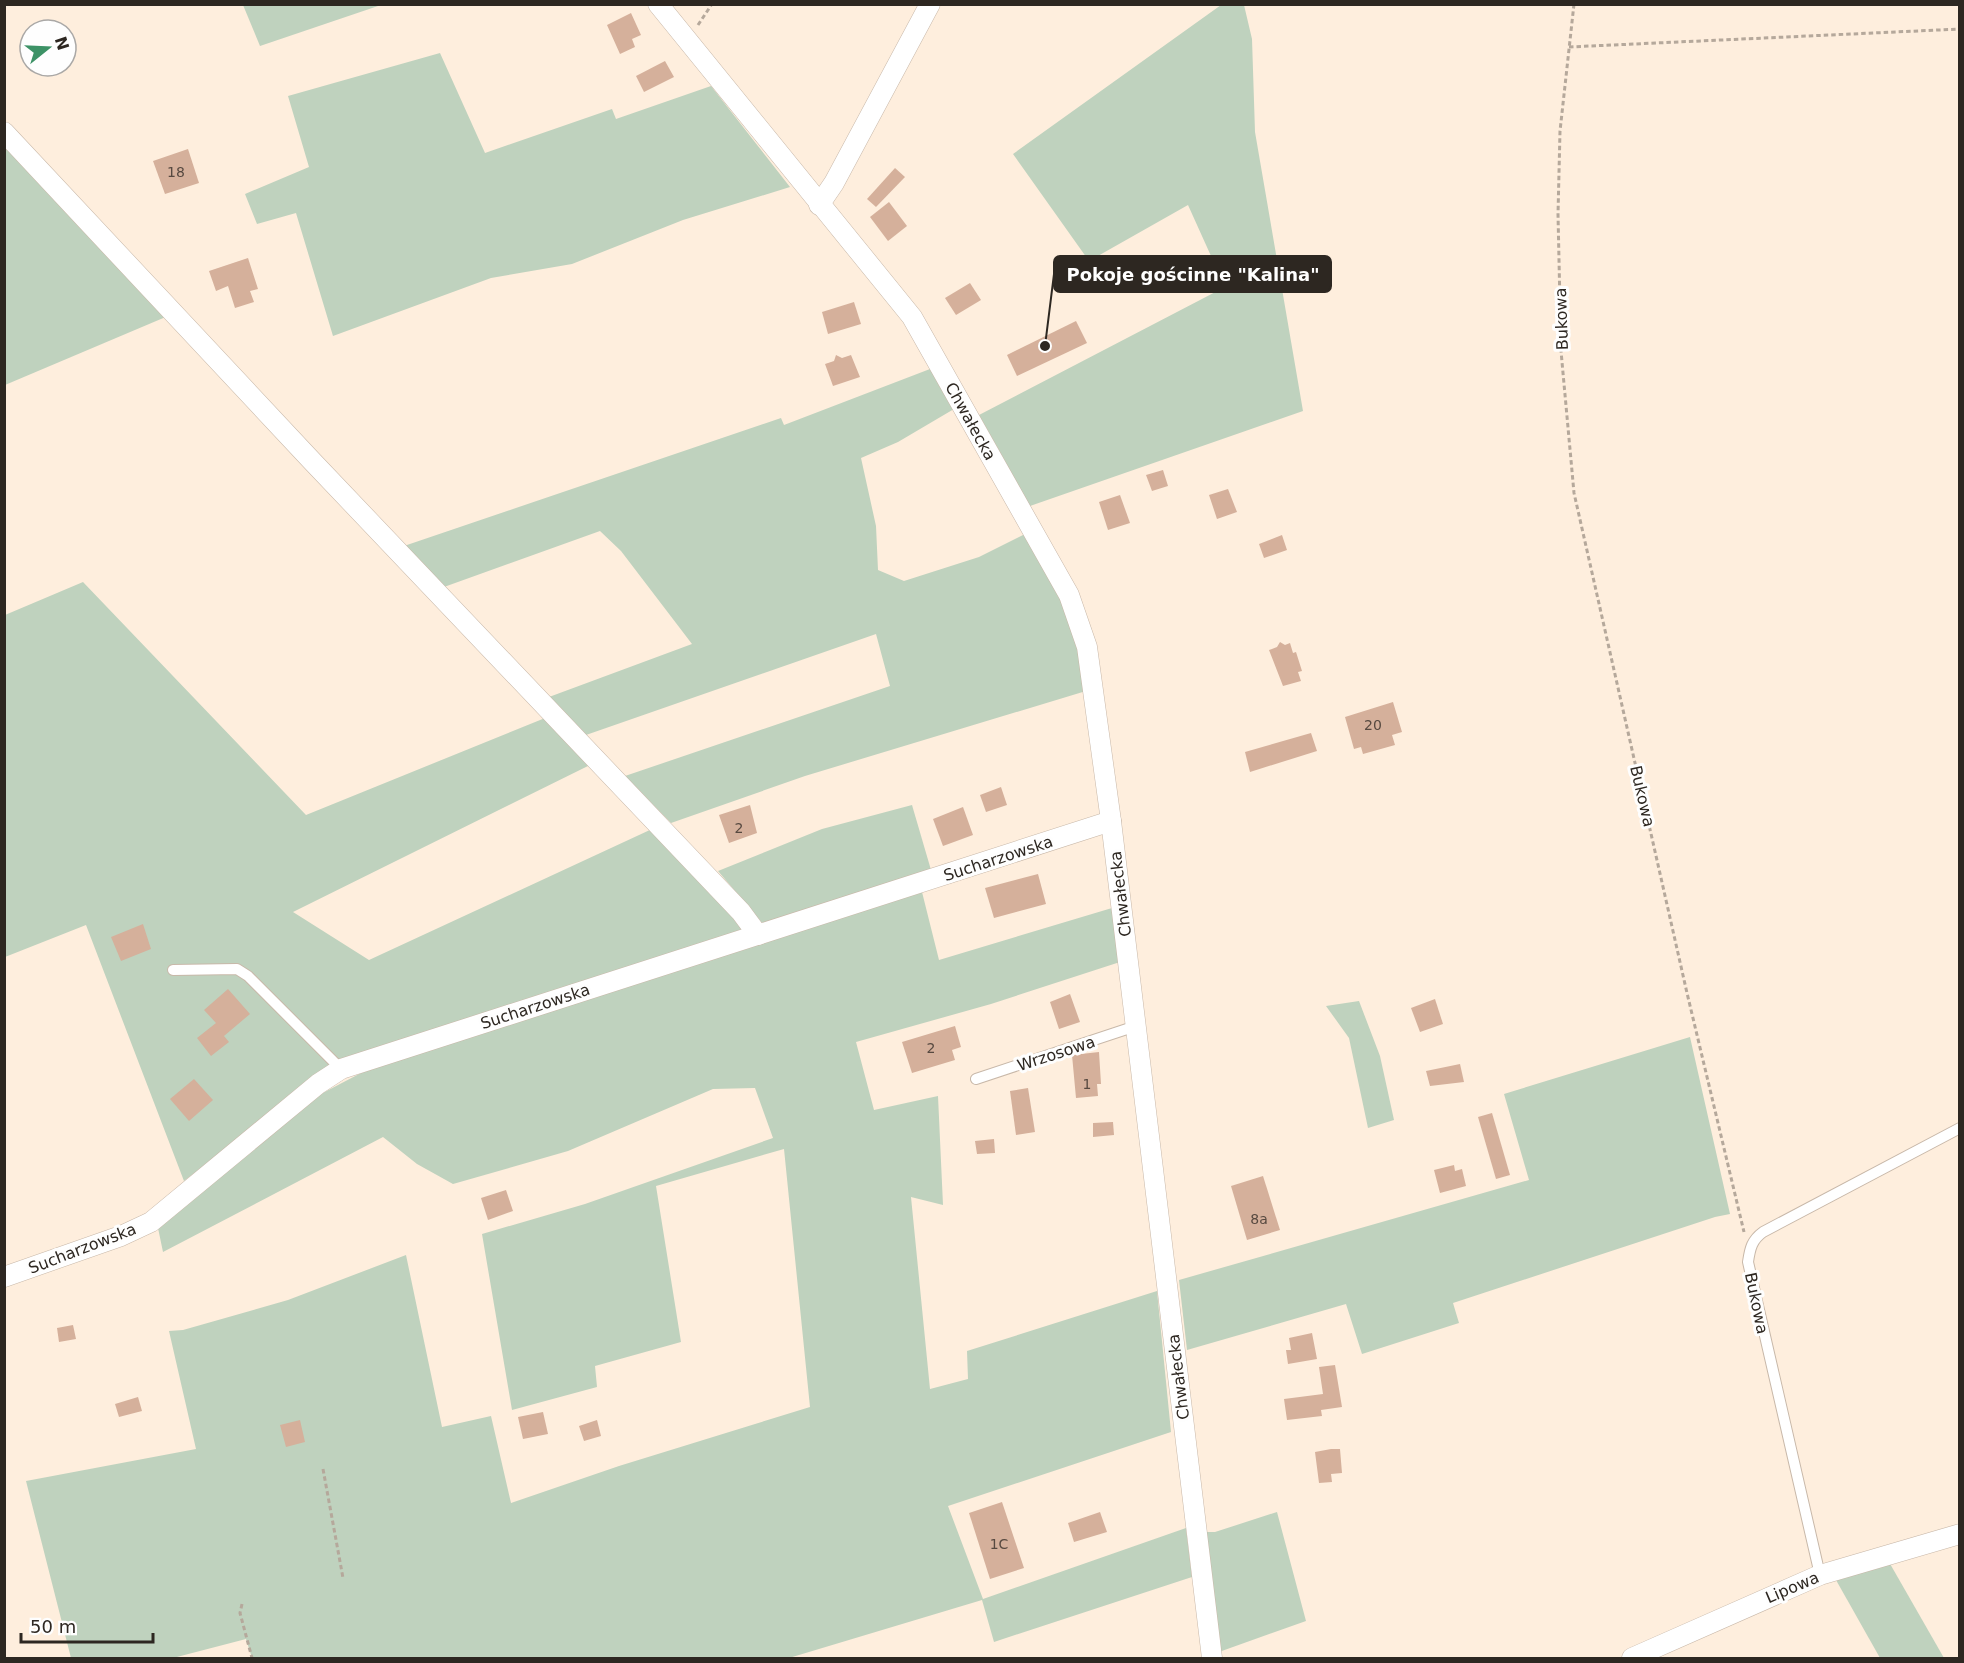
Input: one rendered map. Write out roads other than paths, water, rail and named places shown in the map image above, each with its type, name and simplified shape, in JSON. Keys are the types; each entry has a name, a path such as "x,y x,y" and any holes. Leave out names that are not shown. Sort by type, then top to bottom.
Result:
{"street":[{"name":"Chwałecka","path":"658,4 912,317 1069,595 1087,647 1111,821 1212,1659"},
{"path":"819,205 834,183 920,27 930,4"},
{"path":"4,132 311,460 741,912 758,935"},
{"name":"Sucharzowska","path":"4,1277 121,1236 151,1222 318,1084 341,1069 1111,821"},
{"name":"Lipowa","path":"1632,1659 1820,1575 1959,1534"}],"lane":[{"path":"173,970 237,969 248,976 341,1069"},
{"name":"Wrzosowa","path":"976,1079 1136,1026"},
{"name":"Bukowa","path":"1820,1575 1748,1262 1752,1244 1763,1232 1959,1128"}],"place":[{"name":"Pokoje gościnne \"Kalina\"","path":"1045,346"}]}
